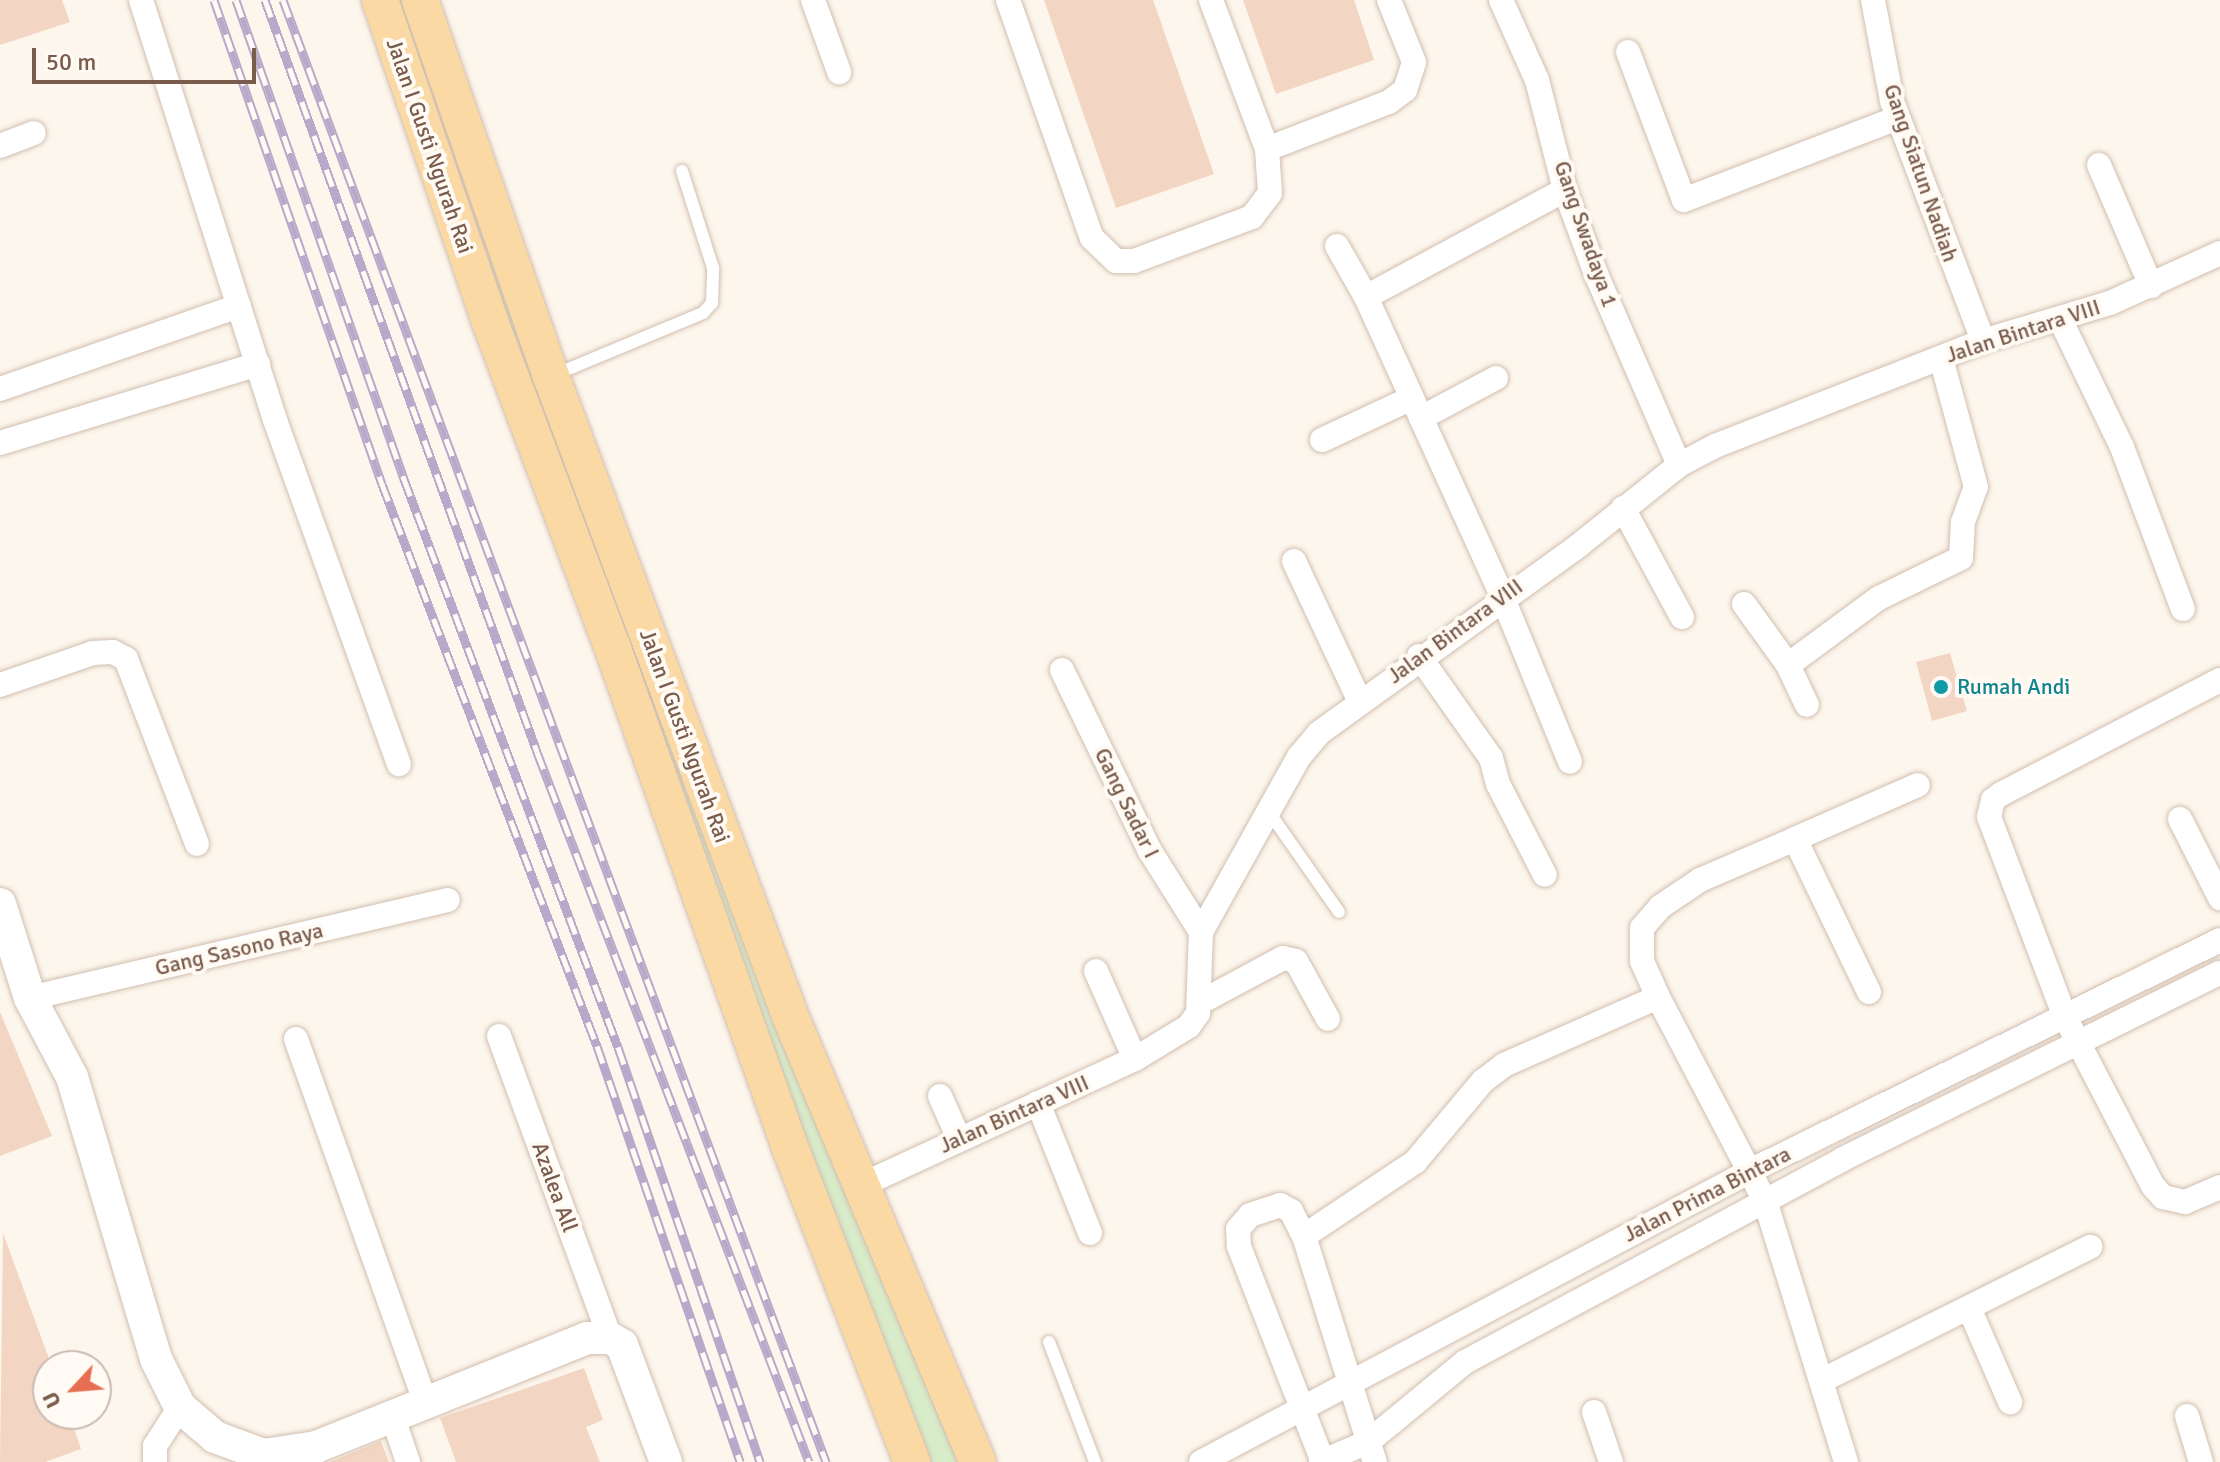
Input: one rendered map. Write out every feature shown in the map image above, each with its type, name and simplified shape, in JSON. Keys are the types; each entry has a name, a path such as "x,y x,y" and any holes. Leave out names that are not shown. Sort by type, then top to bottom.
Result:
{"main road":[{"name":"Jalan I Gusti Ngurah Rai","path":"380,0 489,319 627,686 791,1150 912,1462"},
{"name":"Jalan I Gusti Ngurah Rai","path":"420,0 551,376 791,1018 864,1184 978,1462"}],"street":[{"path":"141,0 258,364 399,764"},
{"path":"813,0 839,72"},
{"path":"1008,0 1092,238 1116,261 1134,261 1252,217 1263,208 1270,193 1267,149 1211,0"},
{"path":"1267,149 1399,98 1411,81 1414,62 1389,0"},
{"name":"Gang Swadaya 1","path":"1501,0 1537,80 1565,190 1679,465"},
{"name":"Gang Siatun Nadiah","path":"1873,0 1898,118 1983,341"},
{"path":"1628,52 1676,189 1687,201 1898,118"},
{"path":"0,146 34,133"},
{"path":"2099,165 2151,286"},
{"path":"1366,297 1565,190"},
{"path":"1337,246 1366,297 1502,596 1570,762"},
{"name":"Jalan Bintara VIII","path":"864,1184 1135,1059 1189,1026 1199,1003 1201,932 1299,757 1359,700 1502,596 1578,546 1679,465 1715,446 1983,341 2061,321 2151,286 2220,253"},
{"path":"0,389 239,306"},
{"path":"2061,321 2122,447 2183,609"},
{"path":"1788,665 1879,598 1956,561 1963,550 1963,522 1976,487 1941,358"},
{"path":"0,443 258,364"},
{"path":"1322,440 1496,378"},
{"path":"1623,508 1682,617"},
{"path":"1294,561 1359,700"},
{"path":"1744,604 1788,665 1807,705"},
{"path":"0,685 93,653 113,652 126,659 136,673 197,844"},
{"path":"1419,656 1491,758 1498,784 1545,875"},
{"name":"Gang Sadar I","path":"1062,670 1150,851 1201,932"},
{"path":"2220,680 2001,794 1989,808 2065,1017 2163,1197 2185,1202 2220,1187"},
{"path":"1846,1462 1765,1201 1752,1170 1658,997 1639,943 1650,917 1700,880 1918,785"},
{"path":"2180,819 2220,898"},
{"path":"1795,839 1869,992"},
{"name":"Gang Sasono Raya","path":"30,998 448,900"},
{"path":"0,904 30,998 72,1077 156,1359 180,1407 215,1437 264,1455 316,1447 587,1338 610,1338 622,1345 666,1462"},
{"name":"Jalan Prima Bintara","path":"1201,1462 1348,1388 1447,1329 1752,1170 2220,940"},
{"path":"1199,1003 1283,958 1296,961 1328,1019"},
{"path":"1096,971 1135,1059"},
{"name":"Jalan Prima Bintara","path":"1322,1462 1372,1452 1465,1362 1765,1201 2220,973"},
{"path":"1304,1236 1415,1162 1483,1081 1504,1065 1658,997"},
{"name":"Azalea All","path":"499,1036 610,1338"},
{"path":"296,1039 425,1401"},
{"path":"940,1096 959,1139"},
{"path":"1038,1103 1090,1233"},
{"path":"1322,1462 1239,1246 1238,1229 1250,1215 1280,1205 1291,1211 1304,1236 1348,1388 1372,1452"},
{"path":"1821,1381 2090,1247"},
{"path":"1969,1308 2010,1402"},
{"path":"155,1462 155,1446 180,1407"},
{"path":"1594,1412 1611,1462"},
{"path":"392,1415 408,1462"},
{"path":"2187,1416 2201,1462"}],"lane":[{"path":"551,376 703,313 712,303 713,268 682,171"},
{"path":"1269,812 1339,912"},
{"path":"1049,1342 1095,1462"}],"green space":[{"path":"380,0 420,0 978,1462 912,1462"}],"building":[{"path":"0,0 62,0 70,22 0,45"},
{"path":"1044,0 1153,0 1214,174 1116,208"},
{"path":"1243,0 1354,0 1374,60 1276,94"},
{"name":"Rumah Andi","path":"1950,653 1967,711 1932,721 1916,662"},
{"path":"0,1012 52,1136 0,1156"},
{"path":"3,1233 46,1350 32,1350 32,1430 74,1430 81,1449 45,1462 0,1462"},
{"path":"584,1368 603,1420 586,1427 600,1462 456,1462 440,1418"},
{"path":"381,1441 389,1462 330,1462"}],"railway":[{"path":"214,0 382,484 597,1046 740,1462"},
{"path":"236,0 404,479 618,1047 760,1462"},
{"path":"265,0 537,752 809,1462"},
{"path":"283,0 826,1462"}],"place":[{"name":"Rumah Andi","path":"1941,687"}]}
